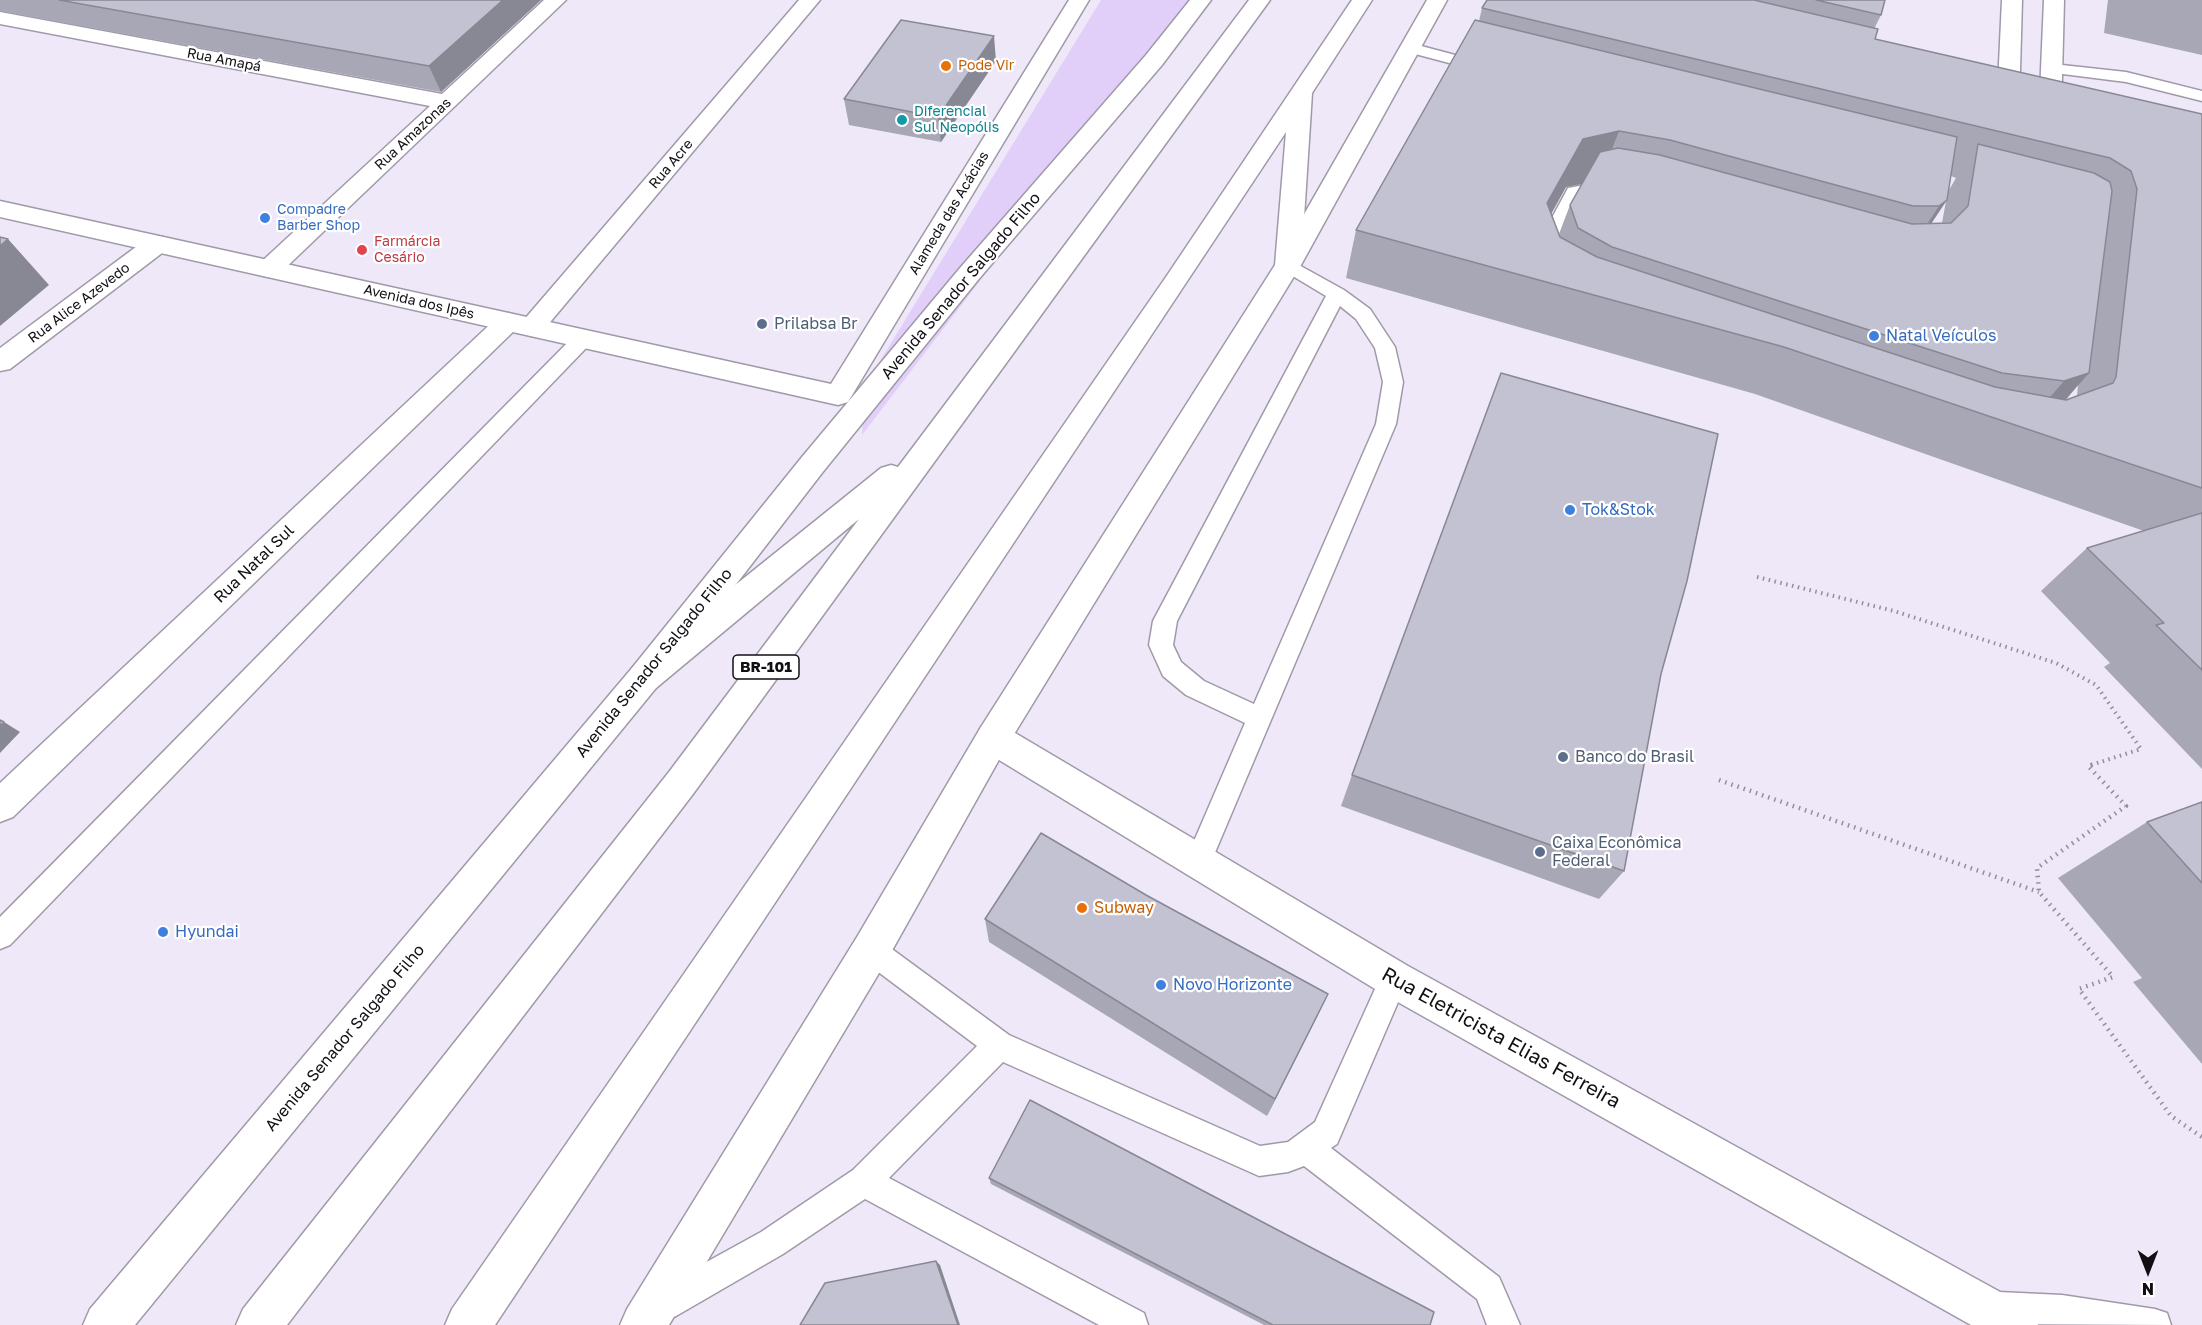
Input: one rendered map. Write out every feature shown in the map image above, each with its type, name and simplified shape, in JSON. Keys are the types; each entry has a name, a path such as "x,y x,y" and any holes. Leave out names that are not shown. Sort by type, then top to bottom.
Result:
{"main road":[{"name":"Rua Amazonas","path":"269,268 556,0"},
{"name":"Rua Acre","path":"520,324 810,0"},
{"name":"Alameda das Acácias","path":"838,395 1078,0"},
{"name":"Avenida Senador Salgado Filho","path":"106,1325 644,678 812,465 969,274 1154,60 1201,0"},
{"name":"BR-101","path":"259,1325 681,783 927,446 1260,0"},
{"path":"468,1325 1175,284 1362,0"},
{"path":"648,1317 871,950 993,738 1288,265 1437,0"},
{"path":"2007,95 2012,0"},
{"path":"2051,105 2054,69 2054,0"},
{"name":"Rua Amapá","path":"0,18 447,102"},
{"path":"1984,78 2007,95 2074,111"},
{"path":"1288,265 1300,93"},
{"path":"1985,100 2007,95"},
{"name":"Avenida dos Ipês","path":"0,209 838,395"},
{"name":"Rua Alice Azevedo","path":"0,362 157,244"},
{"name":"Rua Natal Sul","path":"0,806 520,324"},
{"path":"644,678 927,446"},
{"name":"Rua Eletricista Elias Ferreira","path":"993,738 1394,979 1993,1319"}],"lane":[{"path":"1410,48 1502,71"},
{"path":"2054,69 2126,77 2202,96"},
{"path":"1547,270 1541,251 1574,192 1600,187 1621,190"},
{"path":"1198,862 1386,424 1393,382 1385,347 1363,314 1337,294 1288,265"},
{"path":"1260,718 1195,688 1172,669 1161,645 1165,621 1337,294"},
{"path":"0,936 584,338"},
{"path":"871,950 999,1045 1259,1161 1288,1157 1307,1149 1326,1133 1394,979"},
{"path":"648,1317 772,1243 864,1181 999,1045"},
{"path":"1307,1149 1488,1288 1504,1325"},
{"path":"864,1181 1132,1325"},
{"path":"1993,1319 2062,1311 2155,1325"}],"path":[{"path":"1757,578 1894,611 2056,663 2096,686 2141,749 2088,766 2126,806 2037,868 2039,892"},
{"path":"1719,780 2039,892 2113,977 2079,990 2171,1116 2202,1137"}],"shaded area":[{"path":"1101,0 1195,0 862,435 864,399 880,361"}],"building":[{"path":"59,0 503,0 429,66"},
{"path":"1487,0 1754,0 1878,29 1875,39 2202,114 2202,488 1784,347 1356,230 1475,20 1957,137 1947,200 1939,206 1913,206 1670,140 1619,131 1583,139 1547,203 1560,237 1597,257 1995,387 2066,400 2113,383 2116,377 2137,189 2131,171 2110,158 1482,8"},
{"path":"1816,0 1885,0 1881,15"},
{"path":"901,20 994,36 938,117 844,99"},
{"path":"1978,144 2094,173 2110,182 2112,191 2089,373 2064,381 2002,373 1612,247 1578,228 1570,205 1600,152 1618,148 1660,155 1912,224 1951,223 1968,206"},
{"path":"0,237 8,239 0,246"},
{"path":"1501,373 1718,434 1687,581 1661,674 1624,871 1352,775"},
{"path":"2202,513 2202,670 2156,625 2164,623 2087,548"},
{"path":"2202,802 2202,883 2147,822"},
{"name":"Novo Horizonte","path":"1041,833 1146,895 1328,994 1275,1099 985,919"},
{"path":"1030,1100 1434,1312 1430,1325 1273,1325 989,1178"},
{"path":"936,1261 958,1325 800,1325 825,1283"}],"place":[{"name":"Pode Vir","path":"946,66"},
{"name":"Diferencial Sul Neopólis","path":"902,120"},
{"name":"Compadre Barber Shop","path":"265,218"},
{"name":"Farmárcia Cesário","path":"362,250"},
{"name":"Prilabsa Br","path":"762,324"},
{"name":"Natal Veículos","path":"1874,336"},
{"name":"Tok&Stok","path":"1570,510"},
{"name":"Banco do Brasil","path":"1563,757"},
{"name":"Caixa Econômica Federal","path":"1540,852"},
{"name":"Subway","path":"1082,908"},
{"name":"Hyundai","path":"163,932"},
{"name":"Novo Horizonte","path":"1161,985"}]}
